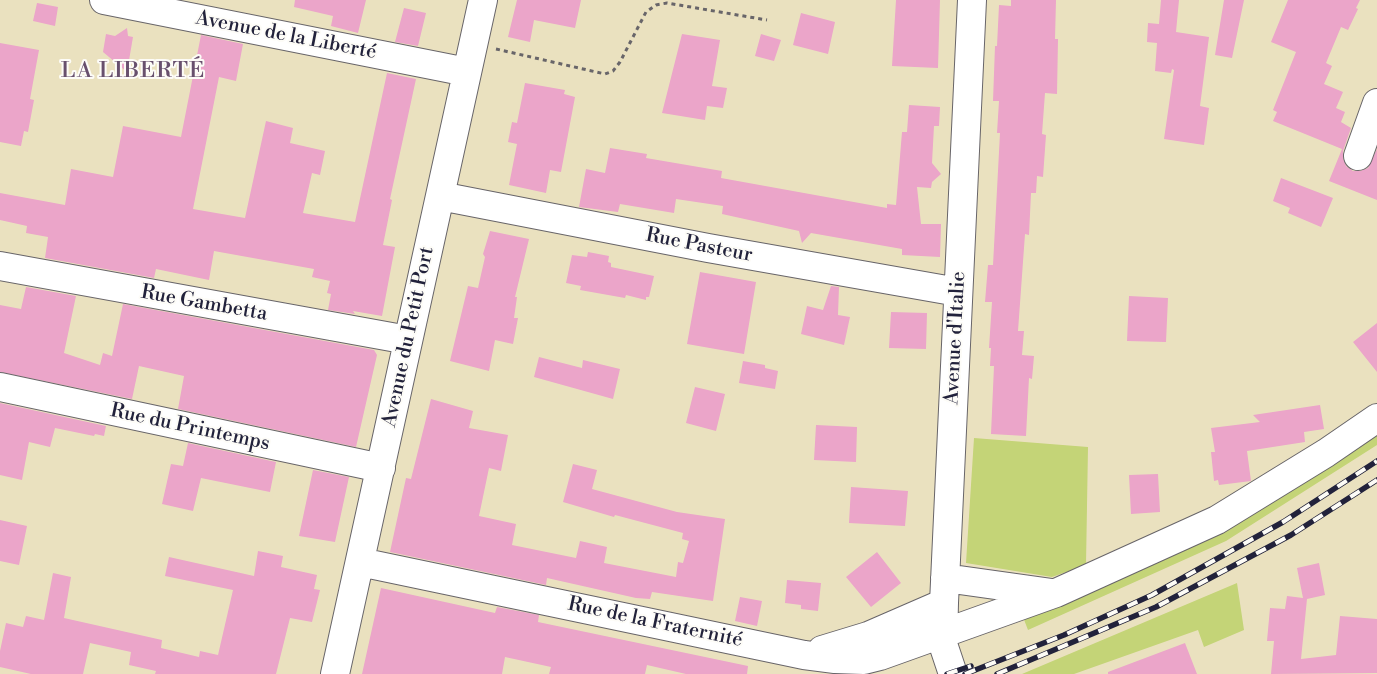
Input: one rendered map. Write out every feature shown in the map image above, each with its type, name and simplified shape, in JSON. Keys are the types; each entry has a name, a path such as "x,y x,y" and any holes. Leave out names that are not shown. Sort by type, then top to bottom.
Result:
{"street":[{"name":"Avenue de la Liberté","path":"104,0 467,72"},
{"name":"Avenue du Petit Port","path":"335,674 484,0"},
{"name":"Avenue d'Italie","path":"953,674 943,644 944,591 972,0"},
{"path":"1358,156 1377,103"},
{"name":"Rue Pasteur","path":"440,196 708,248 958,292"},
{"name":"Rue Gambetta","path":"0,266 408,340"},
{"name":"Rue du Printemps","path":"0,387 380,468"},
{"path":"824,674 1056,593 1217,520 1326,453 1377,418"},
{"name":"Rue de la Fraternité","path":"360,562 804,654 846,645 944,591"},
{"path":"944,591 1056,593"},
{"path":"804,654 835,659 864,660"}],"path":[{"path":"473,46 500,50 605,74 613,70 620,62 646,12 656,5 667,3 767,20"}],"green space":[{"path":"1377,426 1377,445 1226,541 1028,630 1023,617"},
{"path":"974,438 1088,447 1086,565 1052,577 966,563"},
{"path":"1237,583 1244,630 1204,647 1198,630 1074,674 1022,674"}],"building":[{"path":"295,0 366,0 358,33 331,26 333,16 294,7"},
{"path":"517,0 581,0 575,28 534,20 530,42 508,37"},
{"path":"896,0 940,0 938,68 892,66"},
{"path":"1011,0 1056,0 1055,39 1058,39 1057,94 1045,93 1042,134 1046,135 1043,177 1037,176 1036,193 1031,193 1029,235 1025,234 1018,331 1024,331 1022,355 1034,356 1032,379 1029,378 1026,436 991,434 994,366 990,366 991,348 989,348 992,302 985,302 988,265 993,265 1000,133 997,133 999,101 993,101 995,46 997,46 999,5 1011,6"},
{"path":"1161,0 1179,0 1176,32 1209,37 1200,106 1209,108 1204,145 1164,139 1174,70 1172,69 1171,73 1155,71 1157,43 1147,42 1148,23 1159,24"},
{"path":"1224,0 1244,0 1232,58 1215,55"},
{"path":"1288,0 1360,0 1348,30 1341,27 1326,63 1332,66 1324,84 1343,92 1336,108 1345,112 1341,122 1351,128 1343,151 1346,166 1353,171 1368,168 1377,149 1377,200 1329,181 1342,149 1273,121 1277,112 1273,110 1296,52 1271,42"},
{"path":"37,3 58,7 55,26 33,21"},
{"path":"404,8 426,13 418,46 395,42"},
{"path":"801,13 835,22 828,54 793,45"},
{"path":"127,28 128,36 133,37 127,72 103,52 106,34 115,36"},
{"path":"682,34 720,40 712,86 727,88 723,108 707,106 705,120 662,113"},
{"path":"761,34 781,40 774,61 755,56"},
{"path":"201,35 243,44 236,81 219,77 193,209 245,218 266,121 293,128 290,143 325,151 320,175 312,173 303,213 355,222 387,73 416,79 390,199 392,200 383,245 395,247 382,316 353,311 355,314 328,310 331,294 327,293 330,281 312,277 314,269 214,251 209,280 156,269 154,278 45,258 48,237 26,233 27,226 0,220 0,193 65,205 71,169 113,177 123,126 181,137"},
{"path":"0,43 39,50 30,99 34,100 28,132 24,131 21,146 0,142"},
{"path":"525,83 565,90 564,94 575,97 561,172 550,170 546,193 509,185 517,144 508,142 512,122 517,123"},
{"path":"909,105 940,107 939,126 934,126 932,163 941,174 932,182 931,188 917,187 921,224 941,224 940,257 902,255 902,249 811,233 802,243 799,231 722,214 723,206 676,199 674,213 620,204 618,212 579,207 586,169 605,173 610,148 647,154 646,158 722,171 721,178 887,208 887,204 896,205 902,132 907,132"},
{"path":"1281,178 1333,198 1321,227 1288,213 1290,208 1273,201"},
{"path":"490,231 529,239 515,297 517,297 514,318 518,318 513,344 495,340 489,371 450,361 468,286 478,288 485,257 483,254"},
{"path":"588,252 609,256 608,262 611,263 611,267 654,276 649,297 646,297 646,300 626,295 625,298 580,290 581,286 566,283 572,255 587,257"},
{"path":"700,272 756,282 744,354 687,344"},
{"path":"831,286 839,287 838,315 850,317 844,345 801,334 807,306 823,310"},
{"path":"26,287 76,296 64,353 100,365 103,353 112,356 123,304 374,350 377,355 356,447 178,409 184,376 139,366 132,399 0,372 0,305 21,309"},
{"path":"1129,296 1168,298 1166,342 1127,341"},
{"path":"891,312 927,313 926,349 889,348"},
{"path":"1377,323 1377,372 1353,342"},
{"path":"539,357 582,368 583,360 620,369 613,399 534,377"},
{"path":"743,361 765,365 765,368 778,371 775,389 739,383"},
{"path":"695,387 725,394 716,431 686,423"},
{"path":"431,399 473,411 469,428 508,435 501,471 489,468 479,516 516,524 512,545 576,558 580,541 607,547 604,563 676,577 678,562 683,563 689,541 682,539 683,533 615,515 614,517 563,502 573,464 597,470 592,489 677,512 725,519 713,601 652,592 650,599 636,598 547,578 546,585 390,552 406,478 411,479"},
{"path":"0,403 106,426 104,436 95,434 94,436 55,428 50,447 29,442 22,480 0,475"},
{"path":"1320,405 1324,429 1304,432 1305,442 1247,451 1251,481 1219,485 1218,480 1214,481 1211,452 1215,452 1211,428 1260,422 1253,415"},
{"path":"816,425 857,427 856,462 814,460"},
{"path":"188,443 276,462 270,492 201,478 193,511 162,504 171,464 183,466"},
{"path":"313,470 349,477 335,542 299,536"},
{"path":"1158,474 1160,512 1131,514 1129,475"},
{"path":"851,487 908,491 905,526 849,523"},
{"path":"0,520 27,526 19,565 0,561"},
{"path":"258,551 283,556 281,567 317,575 314,589 320,590 312,622 290,618 276,674 155,674 156,671 129,665 131,652 90,643 83,674 31,674 0,667 0,651 6,623 23,627 26,616 44,620 53,573 71,577 64,618 162,640 161,648 199,657 200,651 218,655 233,590 165,576 169,557 254,576"},
{"path":"877,552 901,583 871,607 846,577"},
{"path":"1319,563 1325,595 1307,599 1301,659 1336,655 1340,616 1377,619 1377,673 1271,674 1274,641 1267,641 1270,608 1285,609 1287,596 1303,598 1297,568"},
{"path":"787,580 821,583 818,611 801,609 801,605 785,603"},
{"path":"381,588 495,613 497,607 539,615 538,622 748,666 747,674 686,674 647,665 645,674 549,674 551,667 505,657 502,674 362,674"},
{"path":"740,597 762,601 757,626 735,621"},
{"path":"1185,643 1197,674 1108,674 1108,672"}],"railway":[{"path":"965,674 1064,635 1152,595 1283,522 1377,461"},
{"path":"997,674 1156,607 1291,535 1377,480"},
{"path":"947,674 971,666"}],"district":[{"name":"LA LIBERTÉ","path":"133,72"}]}
